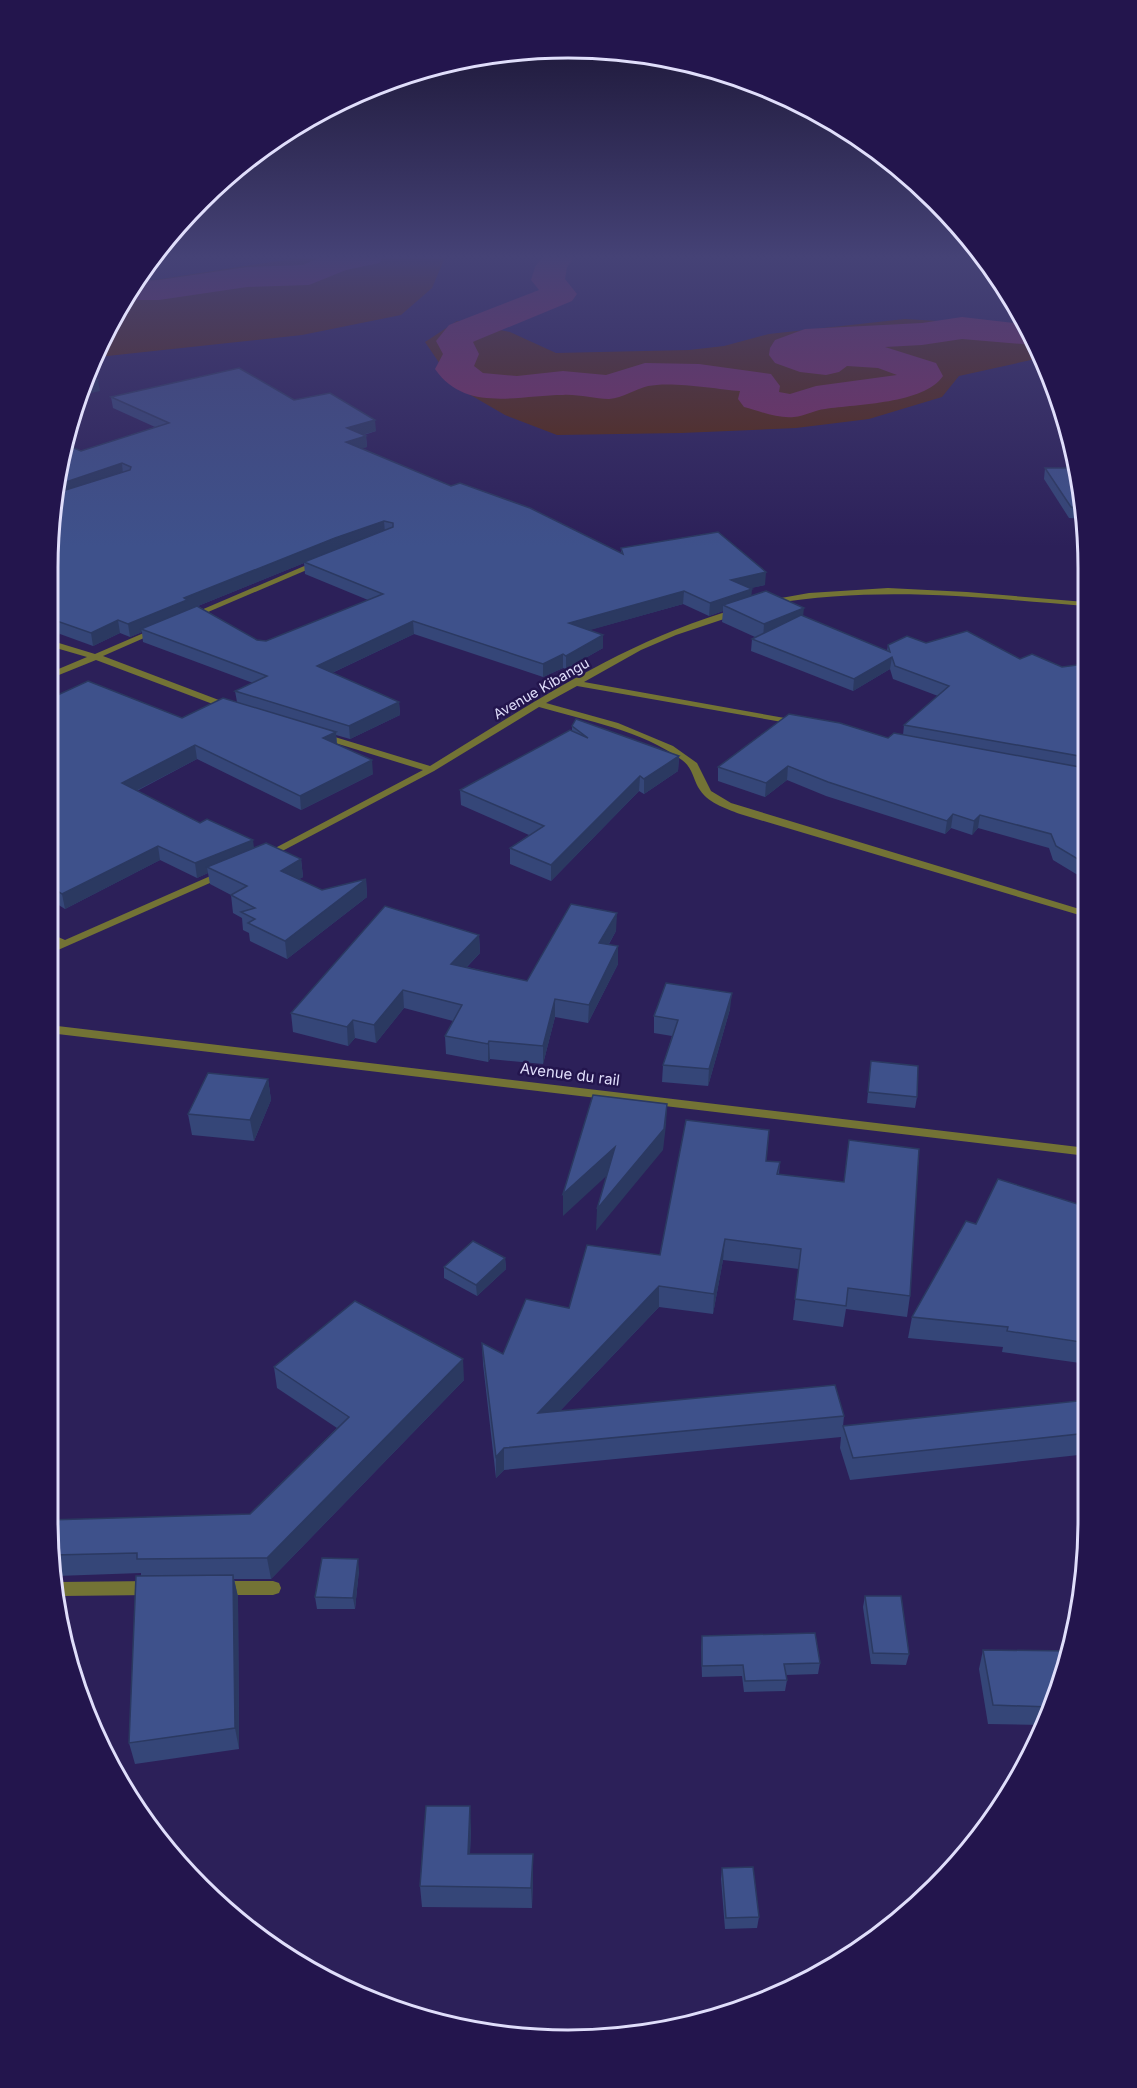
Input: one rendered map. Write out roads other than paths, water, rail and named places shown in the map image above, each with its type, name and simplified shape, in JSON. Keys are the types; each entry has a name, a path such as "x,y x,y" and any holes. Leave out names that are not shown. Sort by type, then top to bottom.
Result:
{"street":[{"path":"179,621 329,559"},
{"path":"761,604 803,595 869,590 1078,604"},
{"name":"Avenue Kibangu","path":"258,860 431,769 538,704 638,648 673,633 750,608"},
{"path":"58,672 169,625"},
{"path":"58,646 94,656 236,710"},
{"path":"576,683 807,725"},
{"path":"538,704 645,736 667,746 688,759 698,771 704,788 718,802 744,812 1078,912"},
{"path":"316,734 431,769"},
{"path":"58,947 237,868"},
{"path":"58,940 65,944"},
{"name":"Avenue du rail","path":"58,1030 1078,1151"},
{"path":"63,1589 166,1588"},
{"path":"202,1588 273,1588"}],"waterway":[{"path":"460,352 454,369 473,384 517,388 563,383 610,387 645,374 699,375 757,382 761,386 758,399 792,406 816,398 883,390 911,383 924,376 923,371 882,357 839,355 826,364 800,361 788,355 788,352"}]}
